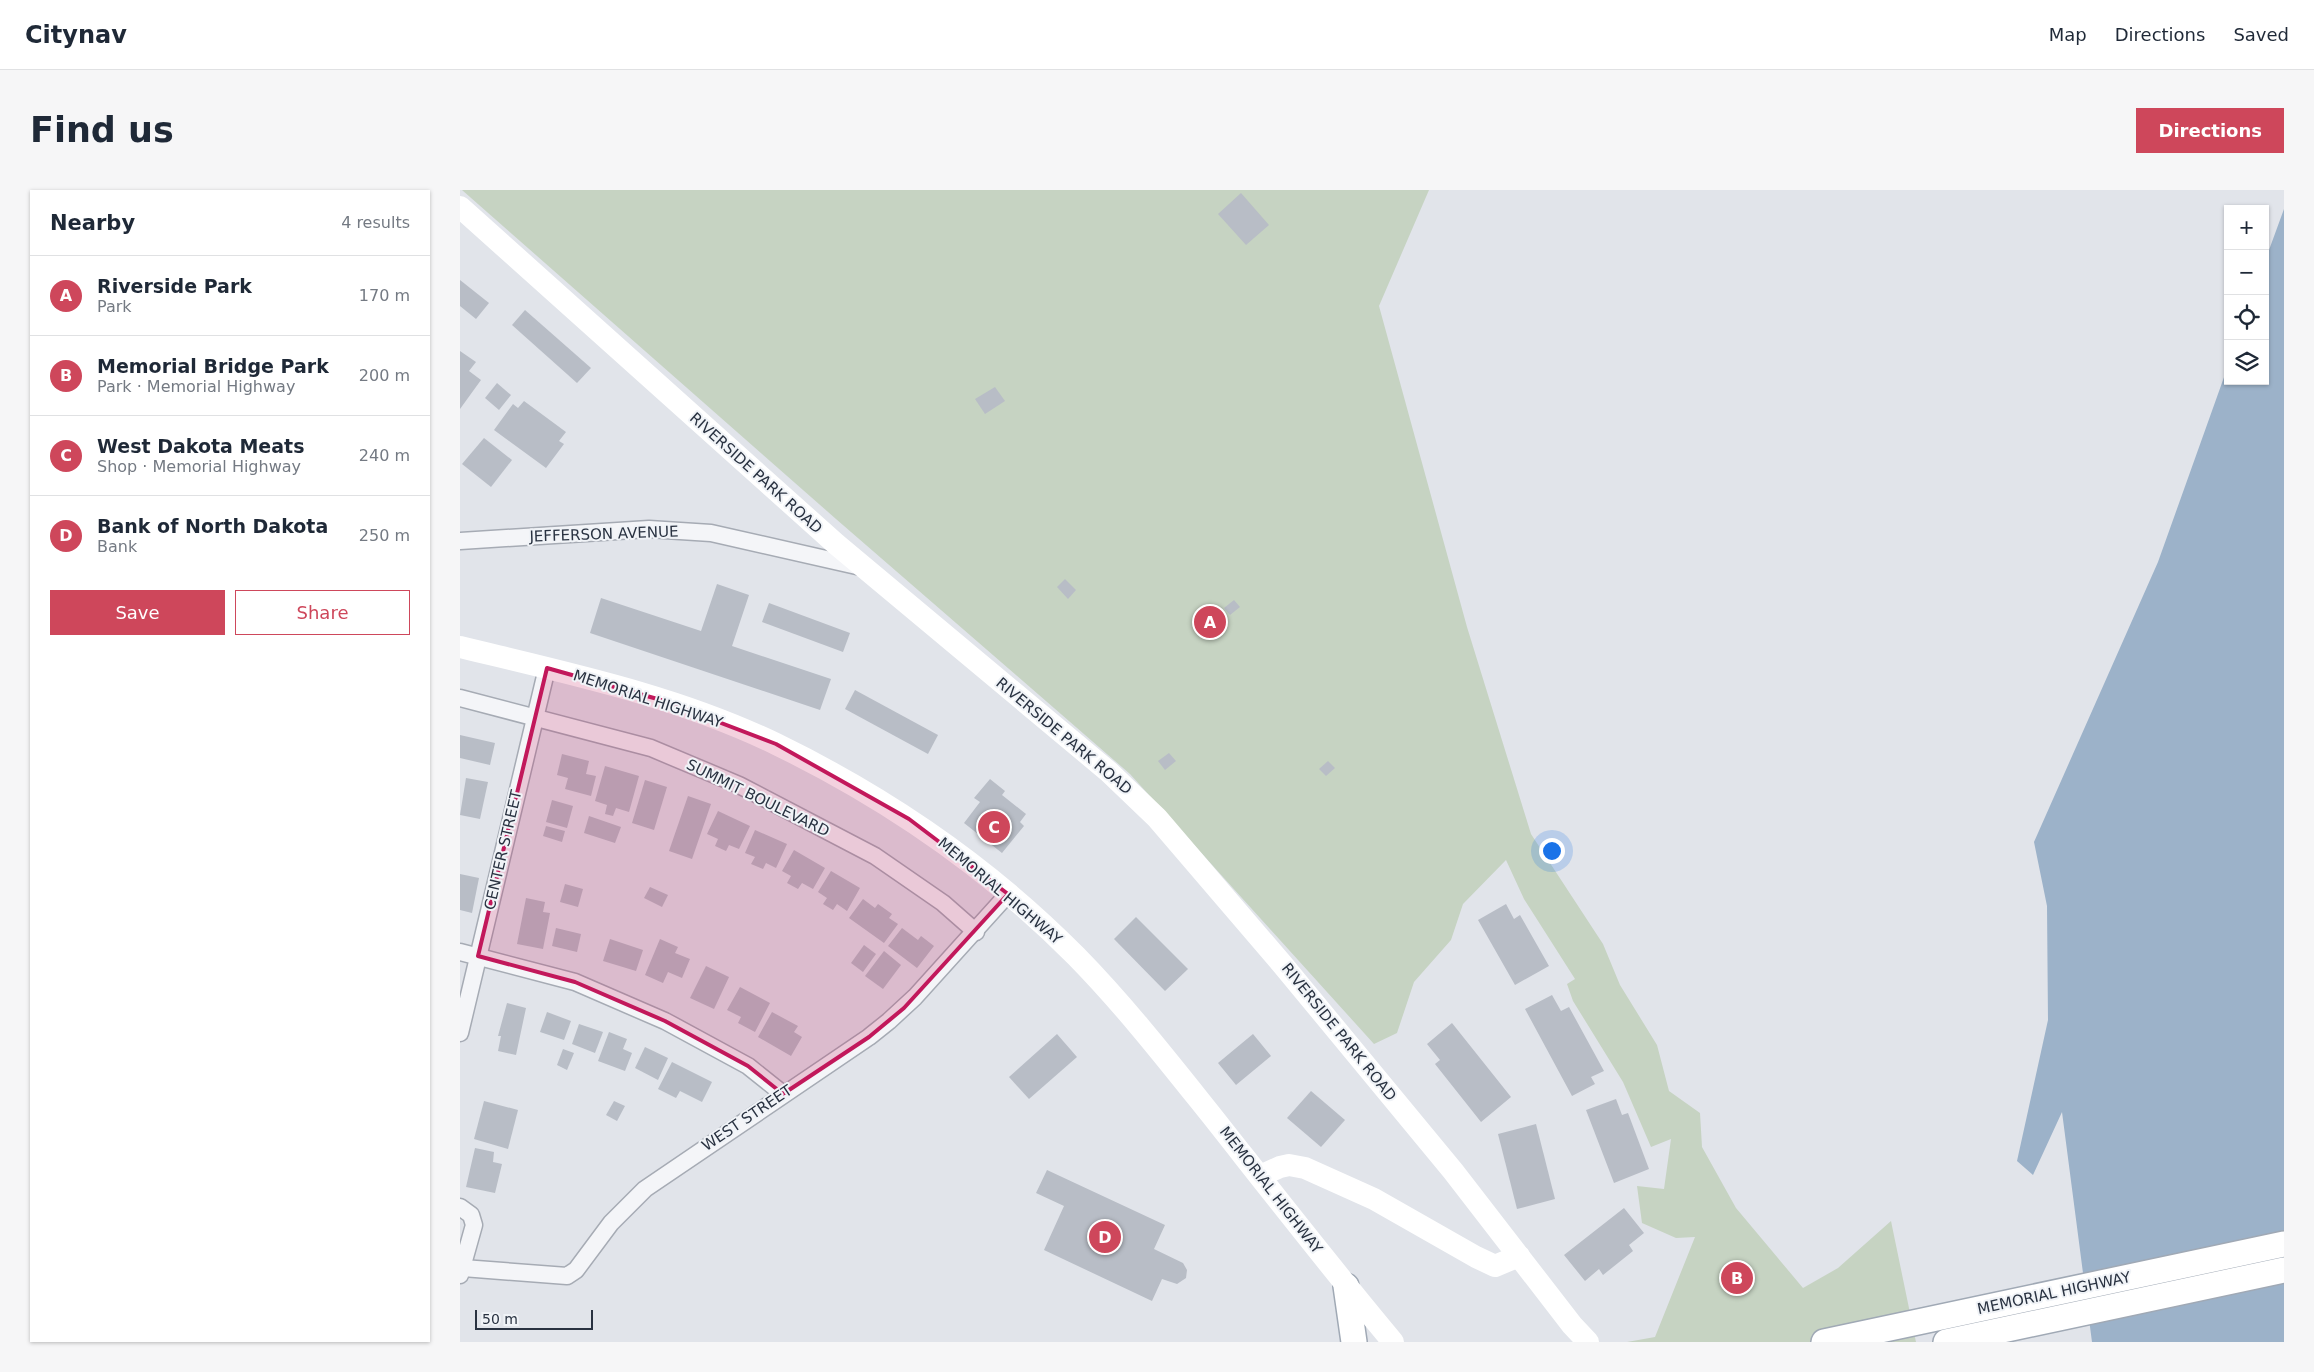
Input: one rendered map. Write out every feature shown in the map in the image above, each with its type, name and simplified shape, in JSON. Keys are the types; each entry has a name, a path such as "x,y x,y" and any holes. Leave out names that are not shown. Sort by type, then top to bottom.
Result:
{"main road":[{"name":"RIVERSIDE PARK ROAD","path":"460,207 865,568 1109,772 1157,818 1294,978 1453,1171 1572,1325 1588,1342"},
{"name":"MEMORIAL HIGHWAY","path":"460,647 595,679 661,700 776,744 869,794 960,854 1008,894 1076,956 1140,1026 1346,1286 1393,1342"},
{"path":"1260,1176 1289,1165 1305,1168 1374,1199 1476,1258 1496,1266 1519,1256"},
{"name":"MEMORIAL HIGHWAY","path":"1824,1342 2284,1244"},
{"name":"MEMORIAL HIGHWAY","path":"1946,1342 2284,1270"},
{"path":"1346,1286 1354,1342"}],"street":[{"name":"JEFFERSON AVENUE","path":"460,541 649,529 711,533 865,568"},
{"name":"CENTER STREET","path":"460,1033 546,668"},
{"name":"SUMMIT BOULEVARD","path":"460,698 651,748 739,785 875,856 942,903 976,932"},
{"name":"WEST STREET","path":"461,1272 567,1276 576,1270 625,1208 645,1189 869,1037 888,1021 915,997 976,932 1008,894"},
{"path":"460,952 575,982 665,1021 748,1066 783,1094"},
{"path":"460,1208 471,1215 474,1225 461,1272"}],"highlighted area":[{"path":"547,668 661,700 776,744 909,819 1008,894 904,1008 869,1037 783,1094 748,1066 665,1021 575,982 478,956"}],"green space":[{"path":"462,190 1429,190 1379,306 1467,627 1531,834 1603,944 1620,985 1657,1045 1669,1091 1700,1113 1702,1147 1736,1208 1803,1288 1838,1268 1891,1221 1916,1342 1627,1342 1655,1337 1695,1237 1676,1238 1642,1223 1637,1186 1664,1189 1671,1139 1651,1147 1623,1082 1573,1001 1567,984 1575,979 1524,899 1506,860 1463,904 1451,940 1414,982 1397,1033 1374,1044 1130,774 836,519"}],"water":[{"path":"2284,209 2284,1342 2092,1342 2062,1112 2033,1175 2017,1161 2048,1020 2047,906 2034,842 2158,562 2224,377 2224,385 2269,385 2269,250"}],"building":[{"path":"1241,193 1269,225 1246,245 1218,214"},
{"path":"460,280 489,303 476,319 460,306"},
{"path":"525,310 591,368 577,383 512,325"},
{"path":"460,351 476,362 469,371 481,380 460,409"},
{"path":"497,383 511,395 499,410 485,398"},
{"path":"995,387 1005,401 985,414 975,399"},
{"path":"524,401 566,432 559,441 564,444 546,468 494,430 513,404 518,408"},
{"path":"484,438 512,460 491,487 462,464"},
{"path":"1065,579 1076,590 1068,599 1057,587"},
{"path":"717,584 749,595 732,646 831,679 820,710 590,633 601,598 701,631"},
{"path":"1234,600 1240,607 1230,615 1224,608"},
{"path":"769,603 850,633 843,652 762,622"},
{"path":"855,690 938,735 928,754 845,709"},
{"path":"460,735 495,743 490,765 460,758"},
{"path":"1169,753 1176,761 1165,770 1158,761"},
{"path":"562,754 589,761 586,774 596,776 591,796 565,789 568,778 557,775"},
{"path":"1328,761 1335,768 1326,776 1319,769"},
{"path":"605,766 639,776 629,812 616,808 613,816 605,814 607,805 595,801"},
{"path":"466,778 488,782 480,819 460,815"},
{"path":"990,779 1005,791 1002,795 1026,814 1020,822 1024,826 1002,853 964,823 980,802 974,798"},
{"path":"645,780 667,787 654,830 632,823"},
{"path":"688,796 711,804 692,859 669,851"},
{"path":"552,800 573,806 567,828 546,822"},
{"path":"718,811 750,826 739,849 729,845 726,851 715,846 718,839 707,834"},
{"path":"589,816 621,827 615,843 584,833"},
{"path":"546,826 565,831 562,842 543,836"},
{"path":"755,830 787,844 776,868 766,863 763,869 751,864 755,857 745,853"},
{"path":"794,850 825,868 813,889 802,883 798,889 787,883 791,876 782,871"},
{"path":"831,871 860,888 847,911 837,904 833,910 823,904 827,898 818,892"},
{"path":"460,874 479,878 472,913 460,910"},
{"path":"565,884 583,889 578,907 560,902"},
{"path":"650,887 668,895 662,907 644,898"},
{"path":"526,898 545,902 543,912 550,913 543,949 517,944"},
{"path":"863,899 875,908 878,904 892,914 889,918 898,924 884,943 849,918"},
{"path":"1506,904 1514,919 1520,915 1549,966 1515,985 1478,920"},
{"path":"1136,917 1188,969 1165,991 1114,939"},
{"path":"556,928 581,934 577,952 552,946"},
{"path":"902,928 918,940 921,936 934,946 917,968 888,946"},
{"path":"610,939 643,950 636,971 603,961"},
{"path":"660,939 678,947 675,953 690,959 682,978 668,972 663,983 645,975"},
{"path":"864,945 876,954 863,972 851,963"},
{"path":"884,951 901,965 883,989 865,976"},
{"path":"706,966 729,977 714,1009 690,998"},
{"path":"740,987 770,1003 755,1032 738,1023 741,1017 727,1010"},
{"path":"1552,995 1561,1011 1569,1007 1604,1071 1591,1077 1595,1084 1572,1096 1525,1009"},
{"path":"507,1003 526,1008 516,1055 498,1051 501,1036 498,1036"},
{"path":"547,1012 571,1021 564,1040 540,1032"},
{"path":"772,1012 798,1026 794,1032 802,1037 791,1056 758,1037"},
{"path":"1452,1023 1511,1097 1481,1122 1435,1064 1440,1060 1427,1044"},
{"path":"579,1024 603,1032 595,1053 572,1044"},
{"path":"609,1032 627,1039 623,1049 632,1053 625,1071 598,1061"},
{"path":"1057,1034 1077,1057 1029,1099 1009,1077"},
{"path":"1253,1034 1271,1056 1236,1085 1218,1063"},
{"path":"645,1047 668,1058 658,1080 635,1068"},
{"path":"563,1049 574,1053 567,1070 557,1065"},
{"path":"672,1062 712,1082 702,1102 680,1091 676,1098 658,1089"},
{"path":"1311,1091 1345,1120 1321,1147 1287,1118"},
{"path":"1616,1099 1622,1115 1628,1113 1649,1169 1614,1183 1586,1110"},
{"path":"484,1101 518,1110 508,1149 474,1139"},
{"path":"614,1101 625,1106 617,1121 606,1115"},
{"path":"1536,1124 1555,1199 1517,1209 1498,1134"},
{"path":"475,1148 494,1152 493,1162 502,1164 495,1193 466,1187"},
{"path":"1047,1170 1165,1225 1154,1249 1183,1263 1187,1270 1186,1278 1177,1284 1162,1279 1152,1301 1044,1250 1064,1206 1036,1193"},
{"path":"1624,1208 1644,1233 1629,1245 1633,1251 1603,1275 1599,1269 1585,1281 1564,1255"}],"place":[{"name":"Riverside Park","path":"1210,622"},
{"name":"West Dakota Meats","path":"994,827"},
{"name":"Bank of North Dakota","path":"1105,1237"},
{"name":"Memorial Bridge Park","path":"1737,1278"}]}
